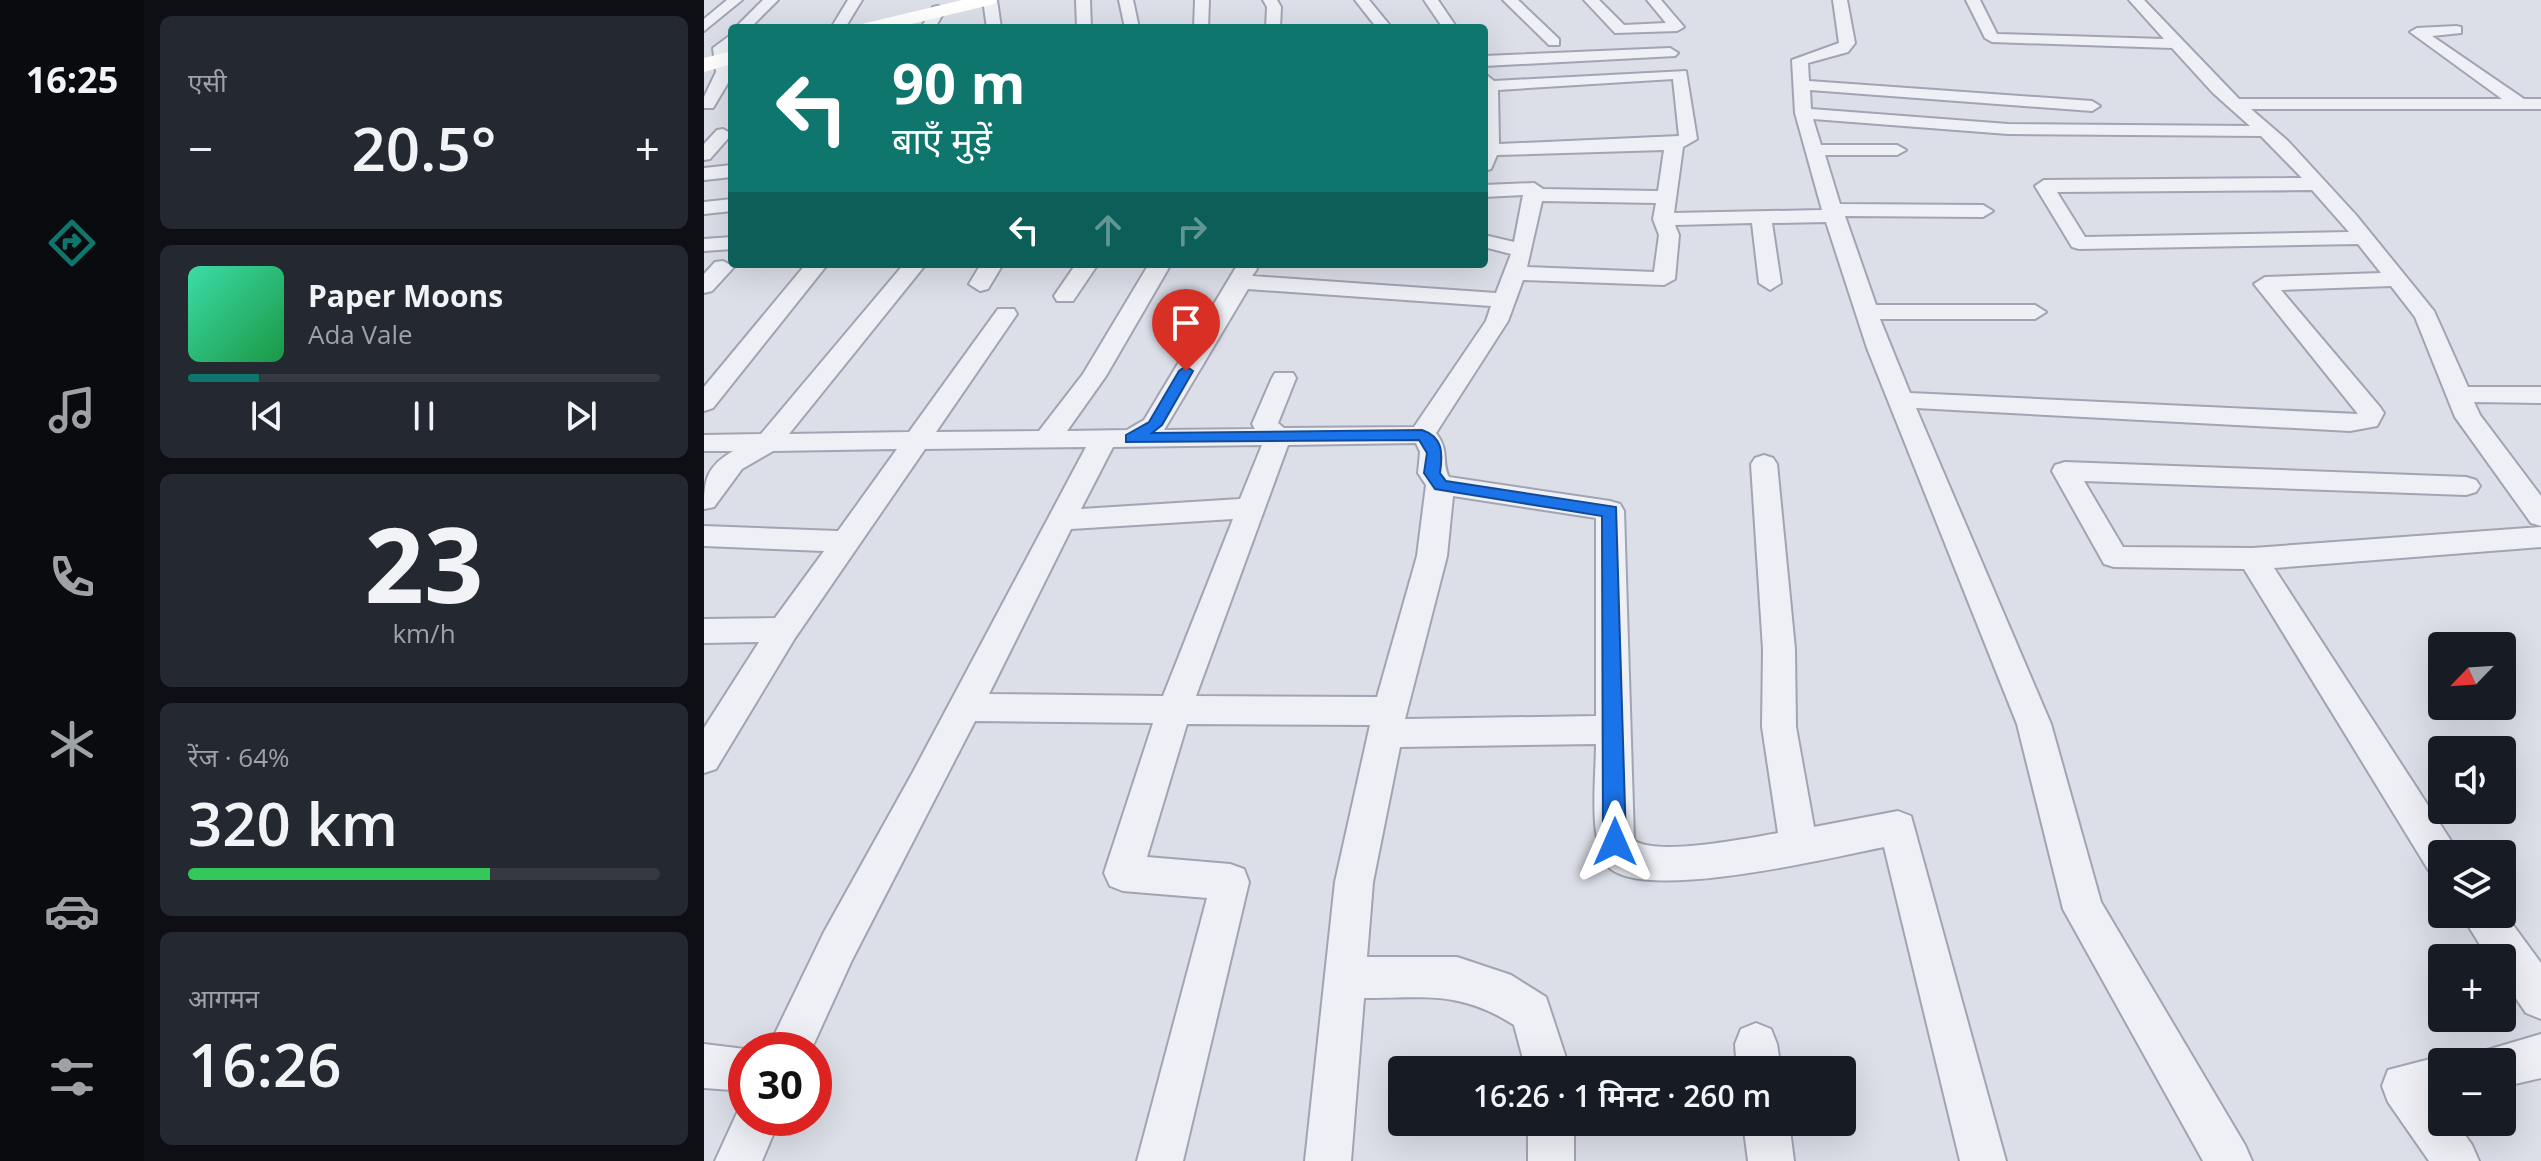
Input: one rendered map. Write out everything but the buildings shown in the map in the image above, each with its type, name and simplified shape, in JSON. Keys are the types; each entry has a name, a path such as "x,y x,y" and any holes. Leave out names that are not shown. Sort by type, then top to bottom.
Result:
{"street":[{"path":"704,27 735,0"},
{"path":"746,24 771,0"},
{"path":"840,24 855,0"},
{"path":"885,24 988,0 993,24"},
{"path":"1083,0 1084,24"},
{"path":"1126,0 1131,24"},
{"path":"1201,24 1202,0"},
{"path":"1270,0 1274,7 1273,24"},
{"path":"1362,0 1382,24"},
{"path":"1431,0 1447,24"},
{"path":"1510,0 1554,42"},
{"path":"1591,0 1641,54"},
{"path":"1620,30 1677,27 1654,0"},
{"path":"1840,0 1847,43 1843,49 1800,60 1802,99 1833,213 1901,400 2034,724 2083,909 2229,1161"},
{"path":"1973,0 1992,38 2178,44"},
{"path":"2136,0 2266,131 2364,238 2397,279 2426,316 2468,417 2541,516"},
{"path":"2456,30 2417,32 2520,104"},
{"path":"706,104 724,84 721,48 728,42"},
{"path":"1488,61 1670,53"},
{"path":"1488,84 1680,74 1688,139 1674,144 1488,158"},
{"path":"1802,99 2092,106"},
{"path":"1802,99 2055,131 2266,131"},
{"path":"706,104 728,101"},
{"path":"2236,104 2541,104"},
{"path":"704,136 728,134"},
{"path":"704,155 728,134"},
{"path":"1488,243 1519,262 1664,279 1669,235 1663,219 1674,144"},
{"path":"1816,150 1897,150"},
{"path":"704,174 728,171"},
{"path":"2314,184 2044,186 2079,243 2364,238"},
{"path":"1422,435 1497,321 1519,262 1534,189 1488,191"},
{"path":"1533,195 1666,197"},
{"path":"704,208 728,205"},
{"path":"1663,219 1761,219 1833,213 1983,211"},
{"path":"1761,219 1770,283"},
{"path":"704,245 728,243"},
{"path":"704,286 723,267"},
{"path":"704,403 814,268"},
{"path":"704,500 733,463 768,442 912,268"},
{"path":"980,284 990,268"},
{"path":"1065,296 1084,268"},
{"path":"1047,439 1094,376 1158,268"},
{"path":"797,1032 838,946 1063,520 1119,440 1154,425 1237,289 1243,273 1505,300"},
{"path":"1901,400 2350,423 2368,420 2371,413 2265,284 2397,279"},
{"path":"1867,312 2035,312"},
{"path":"704,758 784,630 1006,314"},
{"path":"1278,437 1265,424 1284,378"},
{"path":"2459,394 2541,395"},
{"path":"704,443 1422,435 1430,440 1435,453 1432,473 1440,485 1432,556 1388,719 1354,882 1328,1161"},
{"path":"1160,1161 1230,882 1123,873 1174,710 1278,437"},
{"path":"1764,464 1779,649 1779,727 1799,847"},
{"path":"2466,486 2065,471 2114,557 2253,559 2541,537"},
{"path":"1440,485 1610,511 1615,842 1620,854 1629,860 1677,864 1799,847 1898,828 1983,1161"},
{"path":"1063,520 1251,508"},
{"path":"704,536 847,542"},
{"path":"2253,559 2430,840"},
{"path":"704,631 784,630"},
{"path":"963,707 1174,710 1388,719"},
{"path":"1388,719 1393,733 1615,730"},
{"path":"2491,928 2541,998"},
{"path":"1345,977 1457,978 1496,990 1531,1012 1544,1056"},
{"path":"2516,1062 2541,1056"},
{"path":"704,1066 728,1068"},
{"path":"2428,1081 2404,1086 2428,1121"},
{"path":"738,1161 750,1136"},
{"path":"1551,1136 1551,1161"},
{"path":"1768,1136 1771,1161"},
{"path":"2439,1136 2456,1161"}],"route":[{"path":"1186,371 1154,425 1132,438 1422,435 1430,440 1435,453 1432,473 1440,485 1610,511 1615,842"}]}
